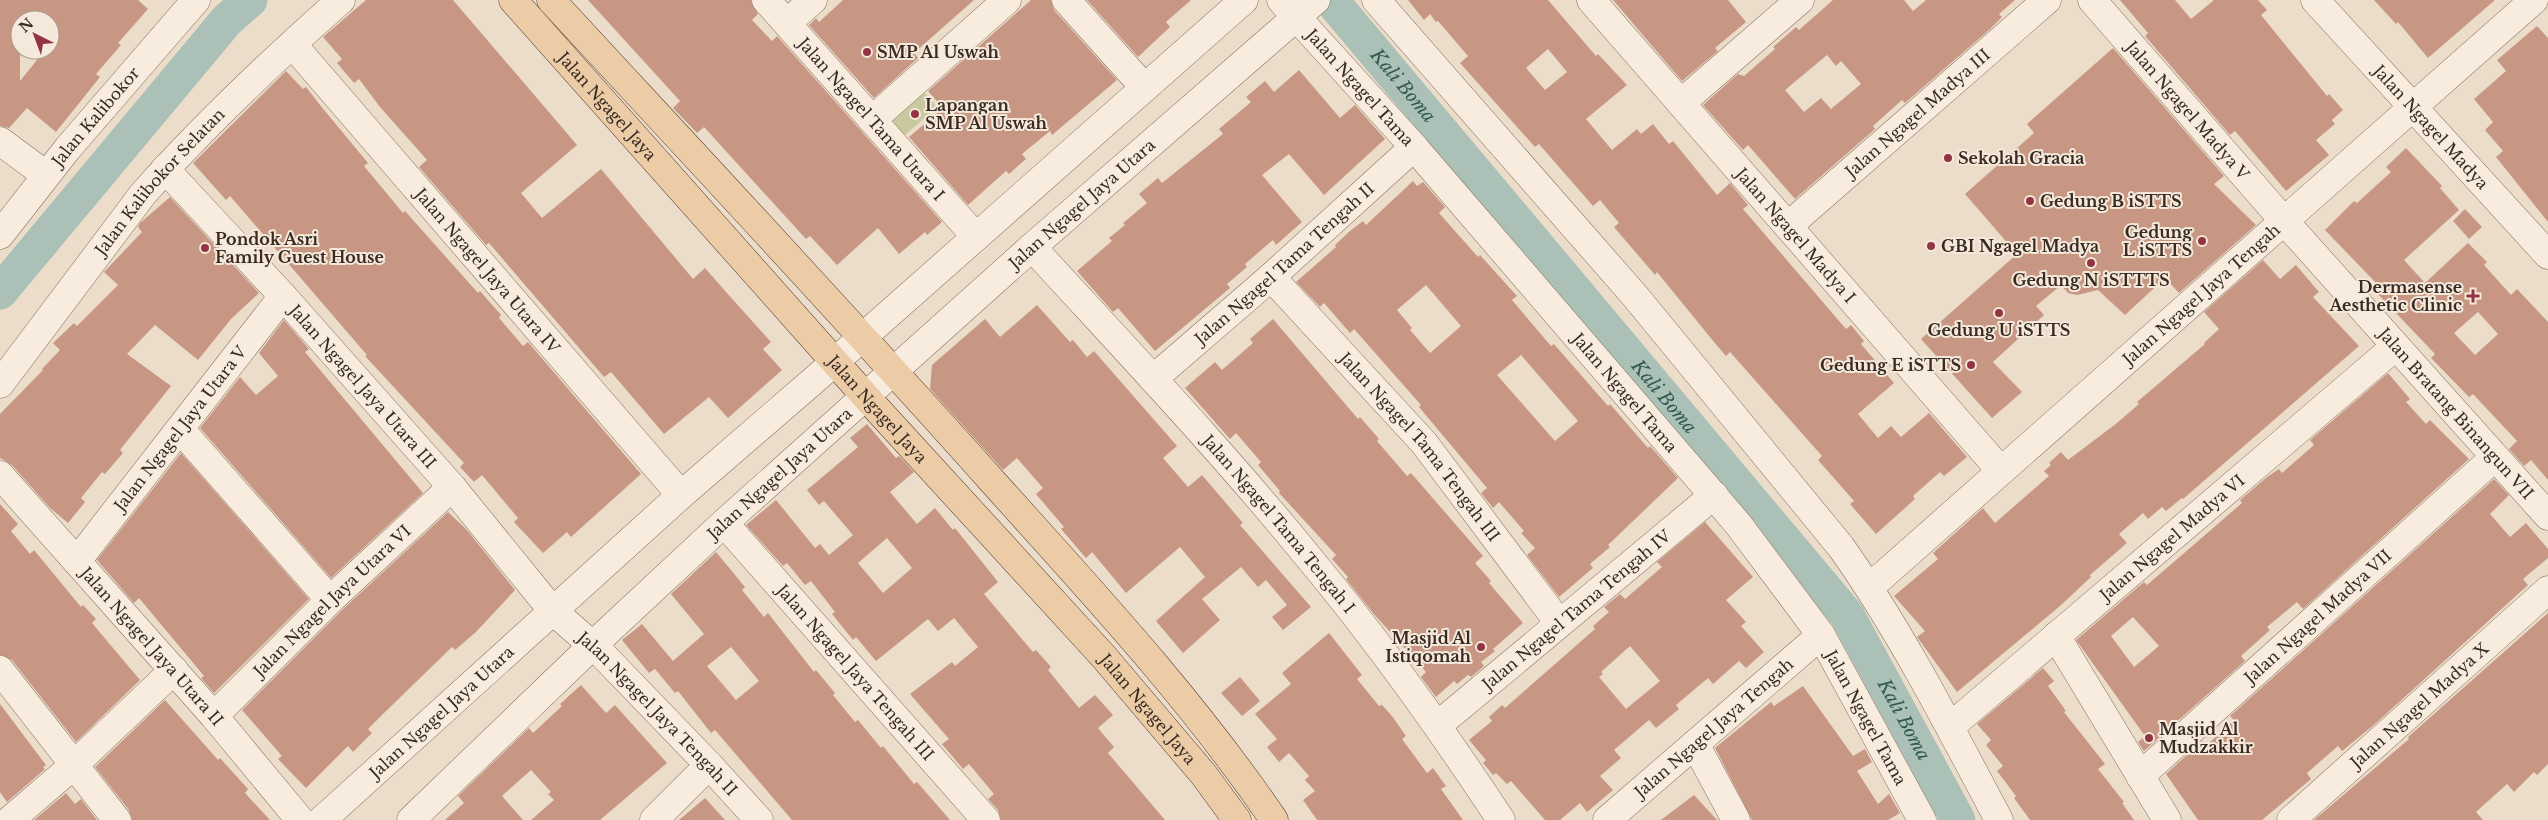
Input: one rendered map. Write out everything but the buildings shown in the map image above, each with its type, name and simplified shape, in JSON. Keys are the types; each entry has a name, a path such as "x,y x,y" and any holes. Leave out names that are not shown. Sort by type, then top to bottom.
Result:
{"main road":[{"name":"Jalan Ngagel Jaya","path":"513,0 866,397 1104,657 1161,722 1237,820"},
{"name":"Jalan Ngagel Jaya","path":"551,0 894,371 1120,623 1188,704 1274,820"},
{"path":"1161,722 1188,704"}],"street":[{"name":"Jalan Kalibokor","path":"0,235 46,175 196,0"},
{"name":"Jalan Kalibokor Selatan","path":"0,384 142,194 196,136 341,0"},
{"name":"Jalan Ngagel Tama Utara I","path":"766,0 976,237"},
{"path":"787,23 813,0"},
{"path":"872,120 1007,0"},
{"path":"1066,0 1144,87"},
{"name":"Jalan Ngagel Jaya Utara","path":"322,820 552,610 1244,0"},
{"path":"1376,0 1635,296 1841,547 1870,587 1950,727 1999,820"},
{"name":"Jalan Ngagel Madya I","path":"1592,0 2001,471"},
{"path":"1681,103 1800,0"},
{"name":"Jalan Ngagel Madya III","path":"1788,226 2048,0"},
{"name":"Jalan Ngagel Madya V","path":"2092,0 2284,221"},
{"name":"Jalan Ngagel Madya","path":"2315,0 2548,255"},
{"name":"Jalan Ngagel Jaya Tengah","path":"1870,587 2534,0"},
{"name":"Jalan Ngagel Jaya Utara","path":"411,820 593,645 724,523 1300,6"},
{"name":"Jalan Ngagel Tama","path":"1300,6 1414,147 1714,495 1805,611 1821,635 1922,820"},
{"name":"Jalan Ngagel Jaya Utara IV","path":"293,44 682,495"},
{"path":"0,141 46,175"},
{"name":"Jalan Ngagel Tama Tengah II","path":"1153,379 1271,277 1414,147"},
{"name":"Jalan Ngagel Jaya Utara III","path":"165,169 283,296 452,487 552,610"},
{"name":"Jalan Bratang Binangun VII","path":"2284,221 2548,516"},
{"name":"Jalan Ngagel Tama Tengah I","path":"1032,247 1153,379 1307,555 1438,725 1502,820"},
{"name":"Jalan Ngagel Tama Tengah III","path":"1271,277 1430,451 1559,623"},
{"name":"Jalan Ngagel Jaya Utara V","path":"77,561 283,296"},
{"name":"Jalan Ngagel Madya VI","path":"1950,727 2396,346"},
{"path":"180,429 330,600"},
{"name":"Jalan Ngagel Madya VII","path":"2140,776 2496,457"},
{"name":"Jalan Ngagel Jaya Utara II","path":"0,475 174,670 300,820"},
{"name":"Jalan Ngagel Jaya Utara VI","path":"214,716 330,600 452,487"},
{"name":"Jalan Ngagel Tama Tengah IV","path":"1438,725 1714,495"},
{"name":"Jalan Ngagel Jaya Tengah III","path":"724,523 986,820"},
{"name":"Jalan Ngagel Madya X","path":"2291,820 2548,590"},
{"name":"Jalan Ngagel Jaya Tengah II","path":"552,610 593,645 709,765 759,820"},
{"name":"Jalan Ngagel Jaya Tengah","path":"1607,820 1821,635"},
{"path":"2056,636 2167,820"},
{"path":"0,670 117,820"},
{"path":"0,811 8,820 74,766 174,670"},
{"path":"1695,744 1736,820"},
{"path":"654,820 709,765"}],"green space":[{"name":"Lapangan SMP Al Uswah","path":"924,92 937,107 905,135 892,120"}],"waterway":[{"path":"0,292 227,20 250,0"},
{"name":"Kali Boma","path":"1331,0 1847,615 1958,820"}],"place":[{"name":"SMP Al Uswah","path":"867,52"},
{"name":"Lapangan SMP Al Uswah","path":"915,114"},
{"name":"Sekolah Gracia","path":"1948,158"},
{"name":"Gedung B iSTTS","path":"2030,201"},
{"name":"Gedung L iSTTS","path":"2202,241"},
{"name":"GBI Ngagel Madya","path":"1931,246"},
{"name":"Pondok Asri Family Guest House","path":"205,248"},
{"name":"Gedung N iSTTTS","path":"2091,263"},
{"name":"Dermasense Aesthetic Clinic","path":"2473,296"},
{"name":"Gedung U iSTTS","path":"1999,313"},
{"name":"Gedung E iSTTS","path":"1971,365"},
{"name":"Masjid Al Istiqomah","path":"1481,647"},
{"name":"Masjid Al Mudzakkir","path":"2149,738"}]}
